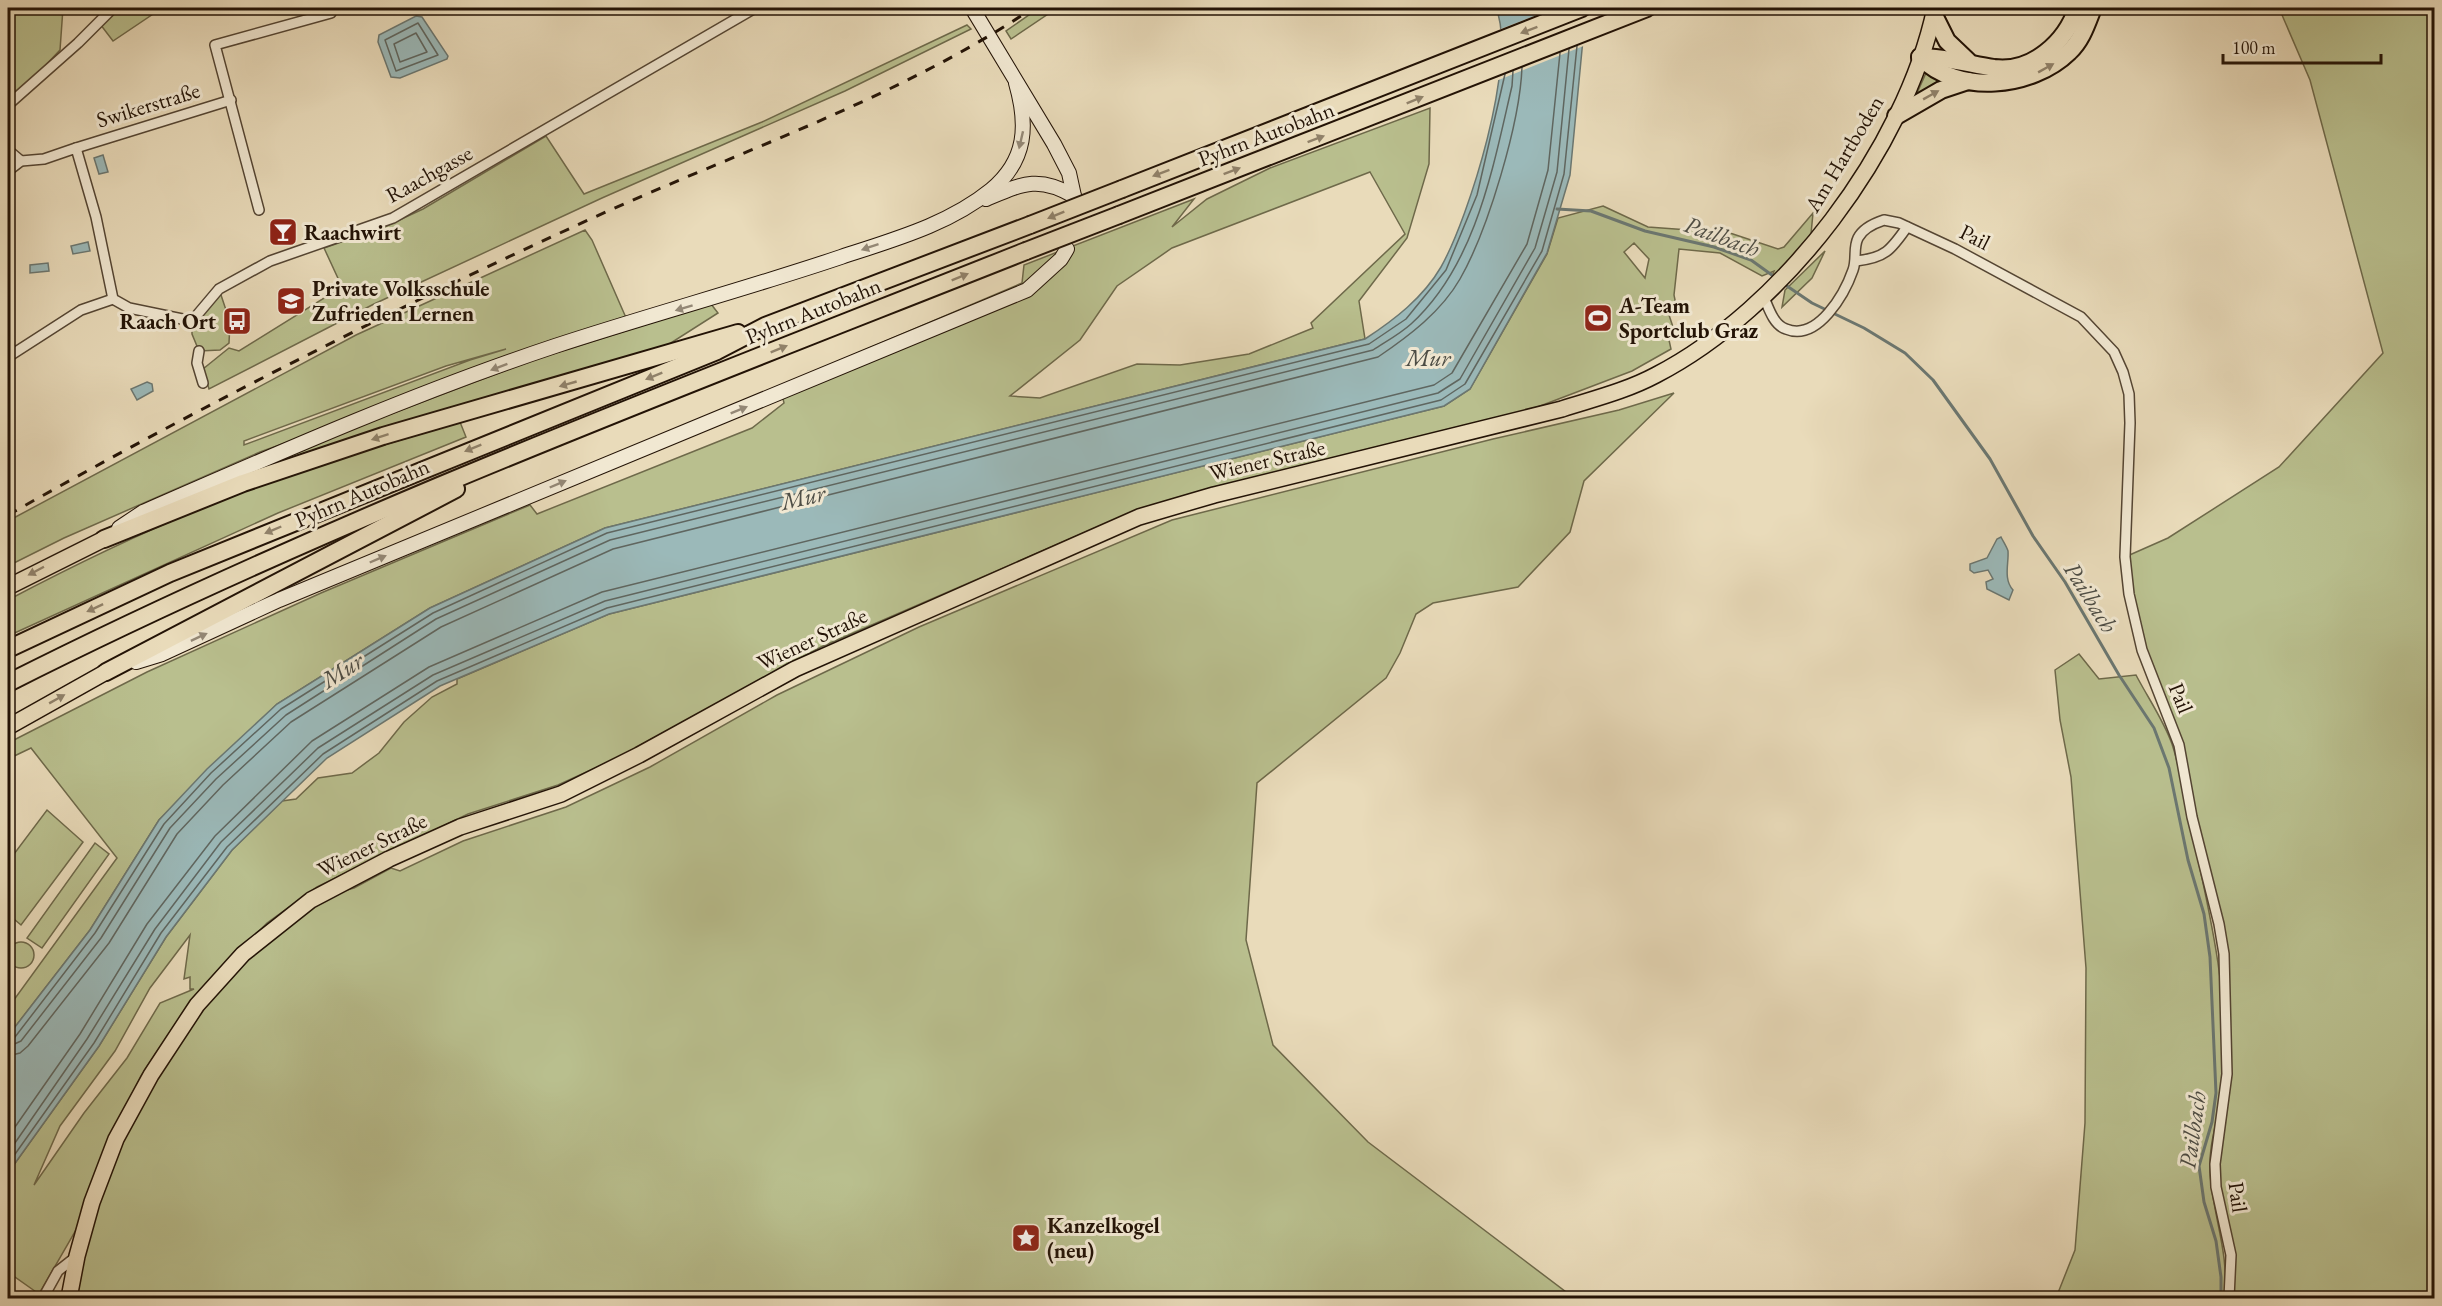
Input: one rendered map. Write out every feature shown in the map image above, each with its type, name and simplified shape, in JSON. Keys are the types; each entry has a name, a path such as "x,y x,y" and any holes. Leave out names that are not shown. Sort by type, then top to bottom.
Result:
{"highway":[{"name":"Pyhrn Autobahn","path":"8,649 170,573 717,351 765,326 1030,225 1582,8"},
{"name":"Pyhrn Autobahn","path":"8,683 295,546 515,452 569,434 1026,251 1361,122 1647,8"},
{"path":"1920,57 1969,62 1995,68 2024,65 2052,48 2072,23 2077,8"},
{"path":"1920,57 1938,72 1970,81 2010,82 2051,66 2078,42 2093,8"},
{"path":"1935,11 1947,41 1969,62"},
{"path":"1896,116 1941,90 1970,81"},
{"path":"104,539 243,483 383,436 765,326"},
{"path":"106,672 320,558 569,434"}],"main road":[{"path":"8,587 104,539 142,512 326,432 554,346 740,291 842,257 921,229 1026,184 1048,184 1074,196 1069,173 1054,144 972,8"},
{"name":"Am Hartboden","path":"1778,280 1810,248 1844,205 1896,116 1920,57 1935,11"},
{"path":"969,207 1002,179 1017,157 1024,118 1016,83"},
{"path":"8,727 106,672 162,654 279,600 1027,290 1061,259 1067,249"},
{"name":"Wiener Straße","path":"69,1299 76,1256 92,1202 116,1139 151,1076 187,1019 243,954 310,900 389,859 460,827 561,794 639,755 795,669 1139,517 1214,495 1504,425 1618,392 1655,376 1684,359 1738,319 1778,280"}],"street":[{"path":"8,105 78,43 113,8"},
{"name":"Raachgasse","path":"113,299 129,308 192,321 219,289 270,261 393,218 755,8"},
{"path":"259,210 215,45 331,13"},
{"name":"Swikerstraße","path":"8,171 21,161 44,159 231,100"},
{"name":"Swikerstraße","path":"76,148 100,238 113,299"},
{"path":"8,150 21,161"},
{"name":"Pail","path":"1762,295 1774,319 1785,329 1800,330 1820,321 1840,297 1856,261 1855,248 1859,237 1865,229 1884,219 1907,227 2008,276 2080,317 2114,352 2129,394 2125,557 2129,594 2142,650 2179,745 2194,827 2219,924 2224,954 2227,1074 2215,1164 2216,1186 2231,1255 2229,1299"},
{"path":"1856,261 1869,260 1889,251 1907,227"},
{"path":"8,357 81,310 113,299"},
{"path":"199,351 197,363 203,383"},
{"path":"43,1299 58,1271 76,1256"}],"green space":[{"path":"8,8 63,8 60,50 8,105"},
{"path":"108,8 162,8 113,41 97,20"},
{"path":"1039,8 1057,8 1011,39 1006,31"},
{"path":"2279,8 2434,8 2434,1298 2229,1298 2232,1281 2216,1186 2225,1100 2224,954 2185,775 2150,674 2125,557 2168,538 2279,467 2383,353 2310,80"},
{"path":"967,25 971,29 845,91 602,198 374,304 209,389 203,369 229,348 239,351 342,287 324,248 382,228 423,209 546,136 584,194 762,122"},
{"path":"1926,73 1947,79 1916,95 1917,93"},
{"path":"1430,108 1429,164 1407,238 1359,301 1365,339 605,528 430,608 277,704 159,820 90,930 8,1036 8,1008 117,858 31,748 8,759 8,743 147,672 321,593 530,505 537,514 752,428 784,403 780,386 1022,283 1024,265 1194,199 1172,227 1207,199 1270,168","holes":["1370,172 1405,234 1311,323 1313,328 1249,354 1180,365 1137,364 1040,398 1010,396 1080,340 1117,286 1172,248"]},
{"path":"1603,206 1648,227 1730,233 1778,249 1784,247 1813,213 1811,234 1769,284 1774,271 1762,276 1720,253 1679,249 1674,295 1677,310 1668,312 1674,330 1669,340 1671,349 1632,371 1527,411 1194,493 1102,525 821,647 617,758 558,785 468,814 317,887 267,923 219,971 174,1026 141,1076 99,1165 76,1230 39,1294 8,1272 8,1173 99,1046 166,937 232,850 282,801 296,799 318,778 352,773 379,753 404,722 432,697 457,684 457,679 609,614 1444,406 1470,389 1547,254 1558,218","holes":["1634,243 1649,259 1645,278 1624,252","190,935 184,979 190,977 190,989 194,989 160,1003 127,1058 84,1113 34,1185 60,1126 115,1051 150,988"]},
{"path":"585,230 592,240 627,320 260,452 64,538 8,566 8,521 356,335","holes":["506,349 470,360 244,445 244,441 446,366"]},
{"path":"1825,251 1812,278 1782,307 1785,290"},
{"path":"219,289 230,322 229,343 220,350 199,351 192,334 192,321"},
{"path":"711,304 718,313 663,348 291,459 288,453 530,361"},
{"path":"1674,393 1584,481 1570,532 1518,587 1433,603 1416,614 1400,653 1386,678 1257,783 1246,940 1273,1045 1368,1142 1574,1298 69,1298 116,1139 197,1005 311,900 354,888 391,868 400,871 463,841 566,807 650,767 777,695 919,627 1172,520 1493,439 1619,410"},
{"path":"460,422 466,437 278,513 8,636 8,600 76,565 180,517 250,489"},
{"path":"2079,654 2099,679 2136,675 2169,735 2180,775 2217,955 2224,1020 2223,1084 2212,1139 2210,1173 2225,1266 2224,1298 2056,1298 2075,1250 2085,1123 2086,968 2071,777 2060,720 2055,670"},
{"path":"47,810 83,842 21,925 8,914 8,862"},
{"path":"95,843 109,854 42,948 27,938"},
{"path":"21,942 30,946 34,955 30,964 21,968 12,964 8,955 12,946"}],"water":[{"name":"Mur","path":"1496,8 1586,8 1570,175 1547,253 1470,389 1444,406 609,614 440,686 327,758 232,850 166,937 99,1046 8,1173 8,1036 90,930 159,820 207,769 277,704 430,608 605,528 1365,339 1397,316 1426,289 1441,267 1452,244 1477,177 1496,100 1501,64 1501,32"},
{"path":"416,16 422,17 448,56 447,59 400,78 391,77 378,42 379,35"},
{"path":"103,155 108,172 99,174 94,158"},
{"path":"88,242 90,251 73,254 71,246"},
{"path":"48,263 49,271 30,273 30,265"},
{"path":"147,382 152,384 153,391 137,400 131,389"},
{"path":"2001,537 2008,551 2007,576 2013,590 2009,600 1987,589 1986,582 1993,579 1988,570 1974,573 1970,570 1970,564 1987,558 1997,539"}],"pier":[{"path":"1555,8 1589,8 1586,45 1496,81 1498,30"}],"waterway":[{"name":"Pailbach","path":"1557,209 1591,211 1645,231 1714,247 1751,260 1776,278"},
{"name":"Pailbach","path":"1784,284 1812,303 1864,328 1905,353 1933,380 1990,459 2033,536 2065,582 2119,675 2154,728 2169,768 2188,860 2204,914 2210,957 2216,1093 2212,1122 2199,1166 2204,1202 2216,1241 2221,1277 2221,1298"}],"railway":[{"path":"8,515 155,434 379,319 608,211 879,94 983,39 1033,8"}],"place":[{"name":"Raachwirt","path":"283,232"},
{"name":"Private Volksschule Zufrieden Lernen","path":"291,301"},
{"name":"A-Team Sportclub Graz","path":"1598,318"},
{"name":"Raach Ort","path":"237,321"},
{"name":"Kanzelkogel (neu)","path":"1026,1238"}]}
